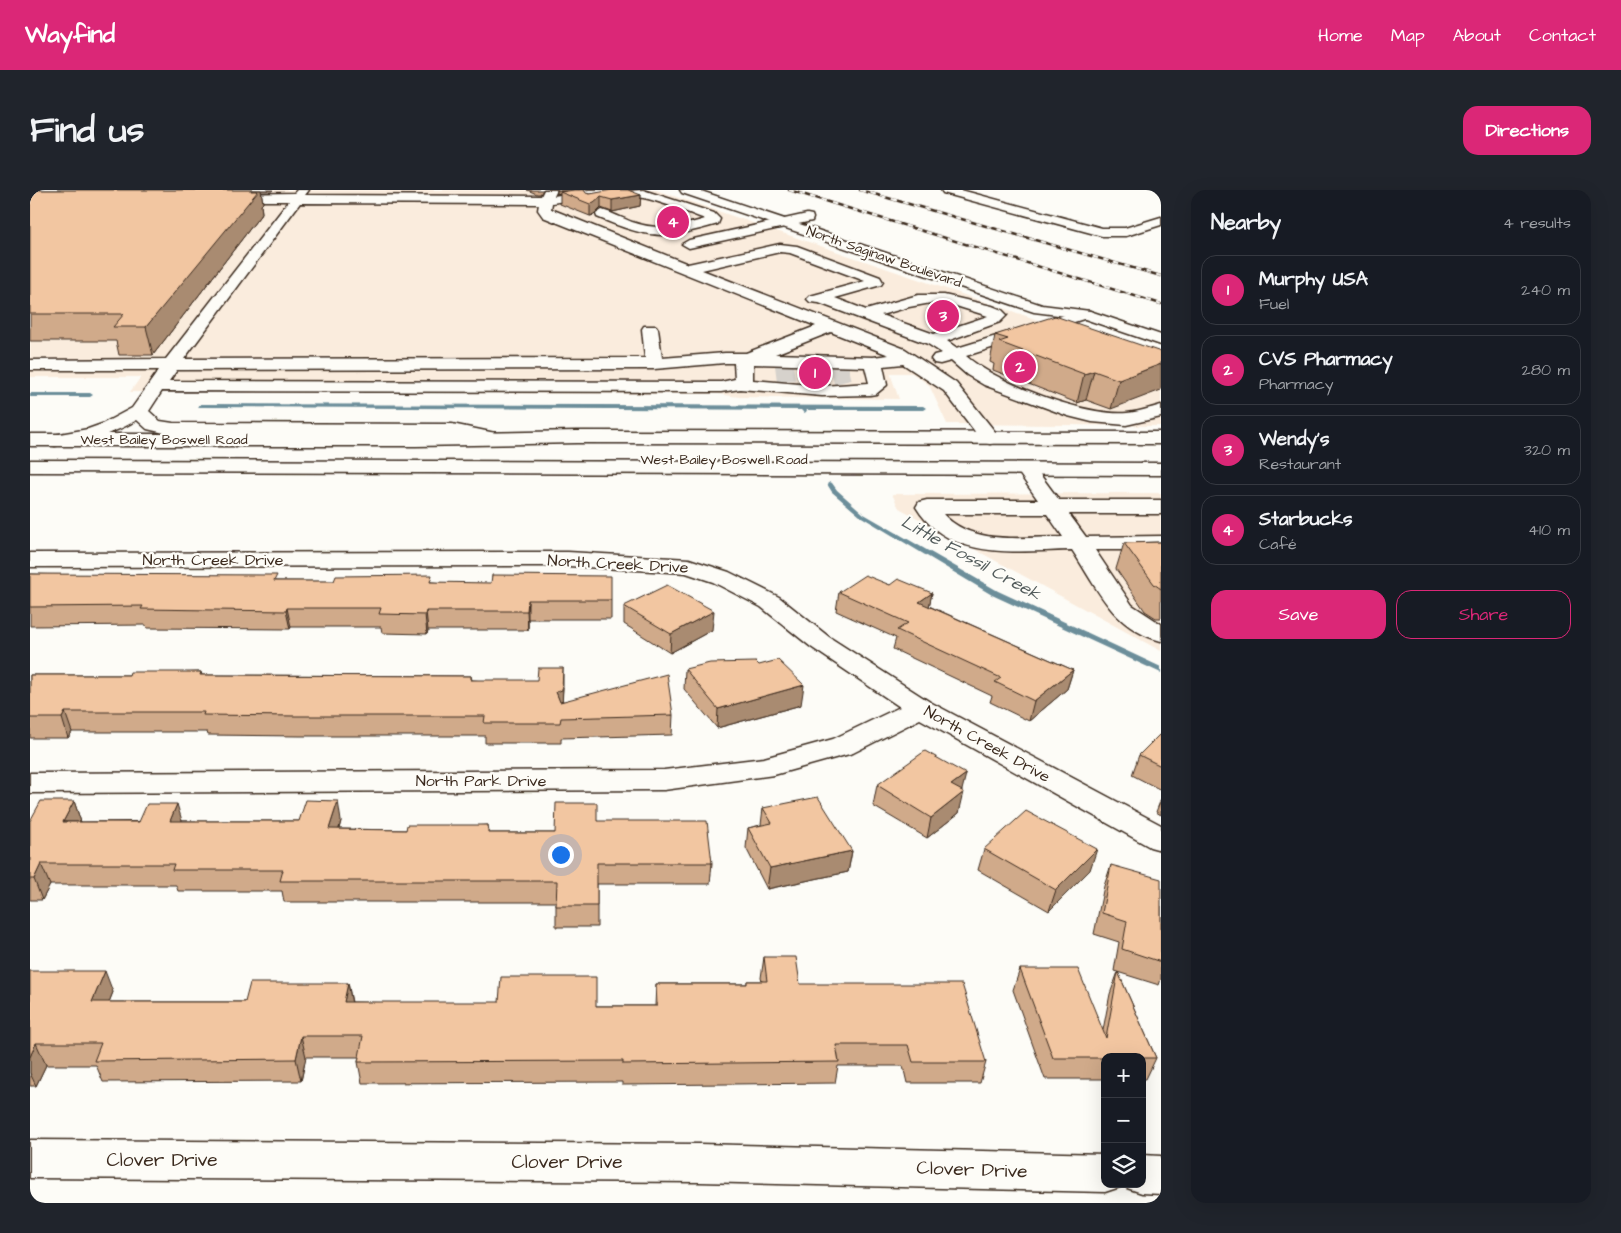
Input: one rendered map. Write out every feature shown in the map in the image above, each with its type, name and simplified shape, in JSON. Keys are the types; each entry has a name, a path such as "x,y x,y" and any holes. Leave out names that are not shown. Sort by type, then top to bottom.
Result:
{"main road":[{"path":"209,197 548,195 567,198 608,190"},
{"name":"North Saginaw Boulevard","path":"686,190 1040,309 1084,314 1161,340"},
{"name":"North Saginaw Boulevard","path":"721,190 948,263"},
{"path":"947,190 1102,232 1126,232 1161,221"},
{"path":"968,196 990,190"},
{"path":"589,208 579,202 630,193 646,194 709,216 714,220 662,232 646,230 602,214"},
{"path":"52,440 92,434 109,428 139,412 171,365 299,195"},
{"path":"548,195 544,210 548,214 831,326 913,362 950,388 990,438"},
{"path":"586,228 684,207"},
{"path":"648,253 807,218"},
{"path":"686,269 773,248 786,248 862,275 833,284 785,308"},
{"path":"711,263 739,273"},
{"path":"813,294 934,340 980,376 1078,414 1099,418 1124,419 1139,418 1161,411"},
{"name":"North Saginaw Boulevard","path":"1052,297 1071,303 1084,314"},
{"path":"865,314 919,299 936,298 954,299 999,316 994,320 934,340"},
{"path":"157,386 721,388 785,373 842,375 873,362 913,362 954,355 1084,314"},
{"path":"740,384 744,381 743,363 750,358 831,326"},
{"path":"650,329 654,364"},
{"path":"1034,330 1061,339"},
{"path":"30,365 654,364 750,358 785,373 842,375 870,390 878,385 873,362"},
{"path":"139,412 154,424 173,429 452,430 494,438"},
{"name":"West Bailey Boswell Road","path":"30,440 1161,438"},
{"name":"West Bailey Boswell Road","path":"298,440 397,447 954,455 1161,461"},
{"name":"West Bailey Boswell Road","path":"288,466 393,460 1161,452"},
{"name":"West Bailey Boswell Road","path":"30,466 1161,469"},
{"path":"1026,469 1080,543 1123,610 1149,628 1161,633"},
{"path":"1161,508 927,507 932,517 967,539 987,544 1161,543"},
{"name":"North Creek Drive","path":"30,560 568,559 689,566 721,577 770,602 820,642 920,708 1161,840"},
{"name":"North Park Drive","path":"30,783 664,780 764,768 834,748 920,708"},
{"name":"Clover Drive","path":"30,1159 700,1163 1101,1174"},
{"path":"1146,1174 1161,1175"}],"shaded area":[{"path":"30,190 656,190 1161,362 1161,426 947,424 929,385 912,373 890,373 899,399 739,397 718,394 130,392 141,377 30,377"},
{"path":"1161,493 1161,651 899,508 892,494"}],"building":[{"path":"30,190 258,191 146,327 113,327 124,314 30,314"},
{"path":"584,190 590,194 612,190 628,190 641,195 612,200 601,197 590,204 560,192"},
{"path":"1055,316 1161,352 1161,364 1119,380 1094,371 1084,374 999,342 1008,339 995,335"},
{"path":"1161,542 1161,589 1154,584 1124,543"},
{"path":"30,574 277,575 274,581 334,581 336,576 432,575 430,582 491,583 492,575 611,576 611,600 528,600 527,611 426,611 425,615 379,614 381,608 287,608 286,611 141,609 143,606 30,607"},
{"path":"865,575 890,585 898,579 932,593 919,602 1073,670 1034,701 995,682 1001,678 897,630 908,623 839,592"},
{"path":"667,585 714,611 671,634 624,606"},
{"path":"778,660 804,685 718,709 685,669 710,663 756,662 759,665"},
{"path":"538,668 563,668 562,690 556,692 560,702 667,674 673,715 561,718 560,723 484,723 485,716 203,715 204,712 65,712 62,718 30,718 30,675 129,675 130,672 201,672 200,675 471,676 471,680 537,680"},
{"path":"1161,733 1161,766 1139,755"},
{"path":"925,751 966,774 951,785 964,792 931,818 877,785"},
{"path":"818,797 852,851 770,868 748,828 772,823 763,808"},
{"path":"306,800 338,801 329,829 406,830 407,825 488,825 488,833 555,833 556,803 597,803 597,821 707,821 712,863 597,863 597,906 556,906 557,881 280,881 283,870 172,870 174,864 41,864 34,879 30,879 30,821 41,801 74,801 63,822 139,822 147,804 177,804 170,821 299,821"},
{"path":"1026,811 1097,849 1056,890 984,849"},
{"path":"1111,865 1161,879 1161,962 1122,949 1127,921 1102,913"},
{"path":"764,957 796,957 800,984 962,984 986,1062 913,1062 908,1045 836,1045 839,1062 623,1064 623,1061 358,1062 363,1036 301,1036 296,1059 94,1061 101,1043 36,1043 30,1057 30,971 105,971 92,1002 245,1002 250,983 348,983 344,1002 499,1002 501,977 596,977 596,1006 657,1006 656,984 747,984 747,981 767,981"},
{"path":"1020,969 1078,969 1106,1038 1118,972 1156,1058 1146,1058 1146,1053 1101,1053 1101,1058 1053,1058"}],"waterway":[{"path":"30,395 90,395"},
{"path":"201,406 803,408"},
{"path":"803,408 923,408"},
{"name":"Little Fossil Creek","path":"830,484 834,491 862,515 995,593 1161,670"}],"tunnel":[{"path":"784,365 786,381"},
{"path":"811,365 813,381"},
{"path":"839,366 843,382"}],"railway":[{"path":"789,190 1161,304"},
{"path":"860,190 1161,276"}],"place":[{"name":"Starbucks","path":"673,222"},
{"name":"Wendy's","path":"943,316"},
{"name":"CVS Pharmacy","path":"1020,367"},
{"name":"Murphy USA","path":"815,373"}]}
